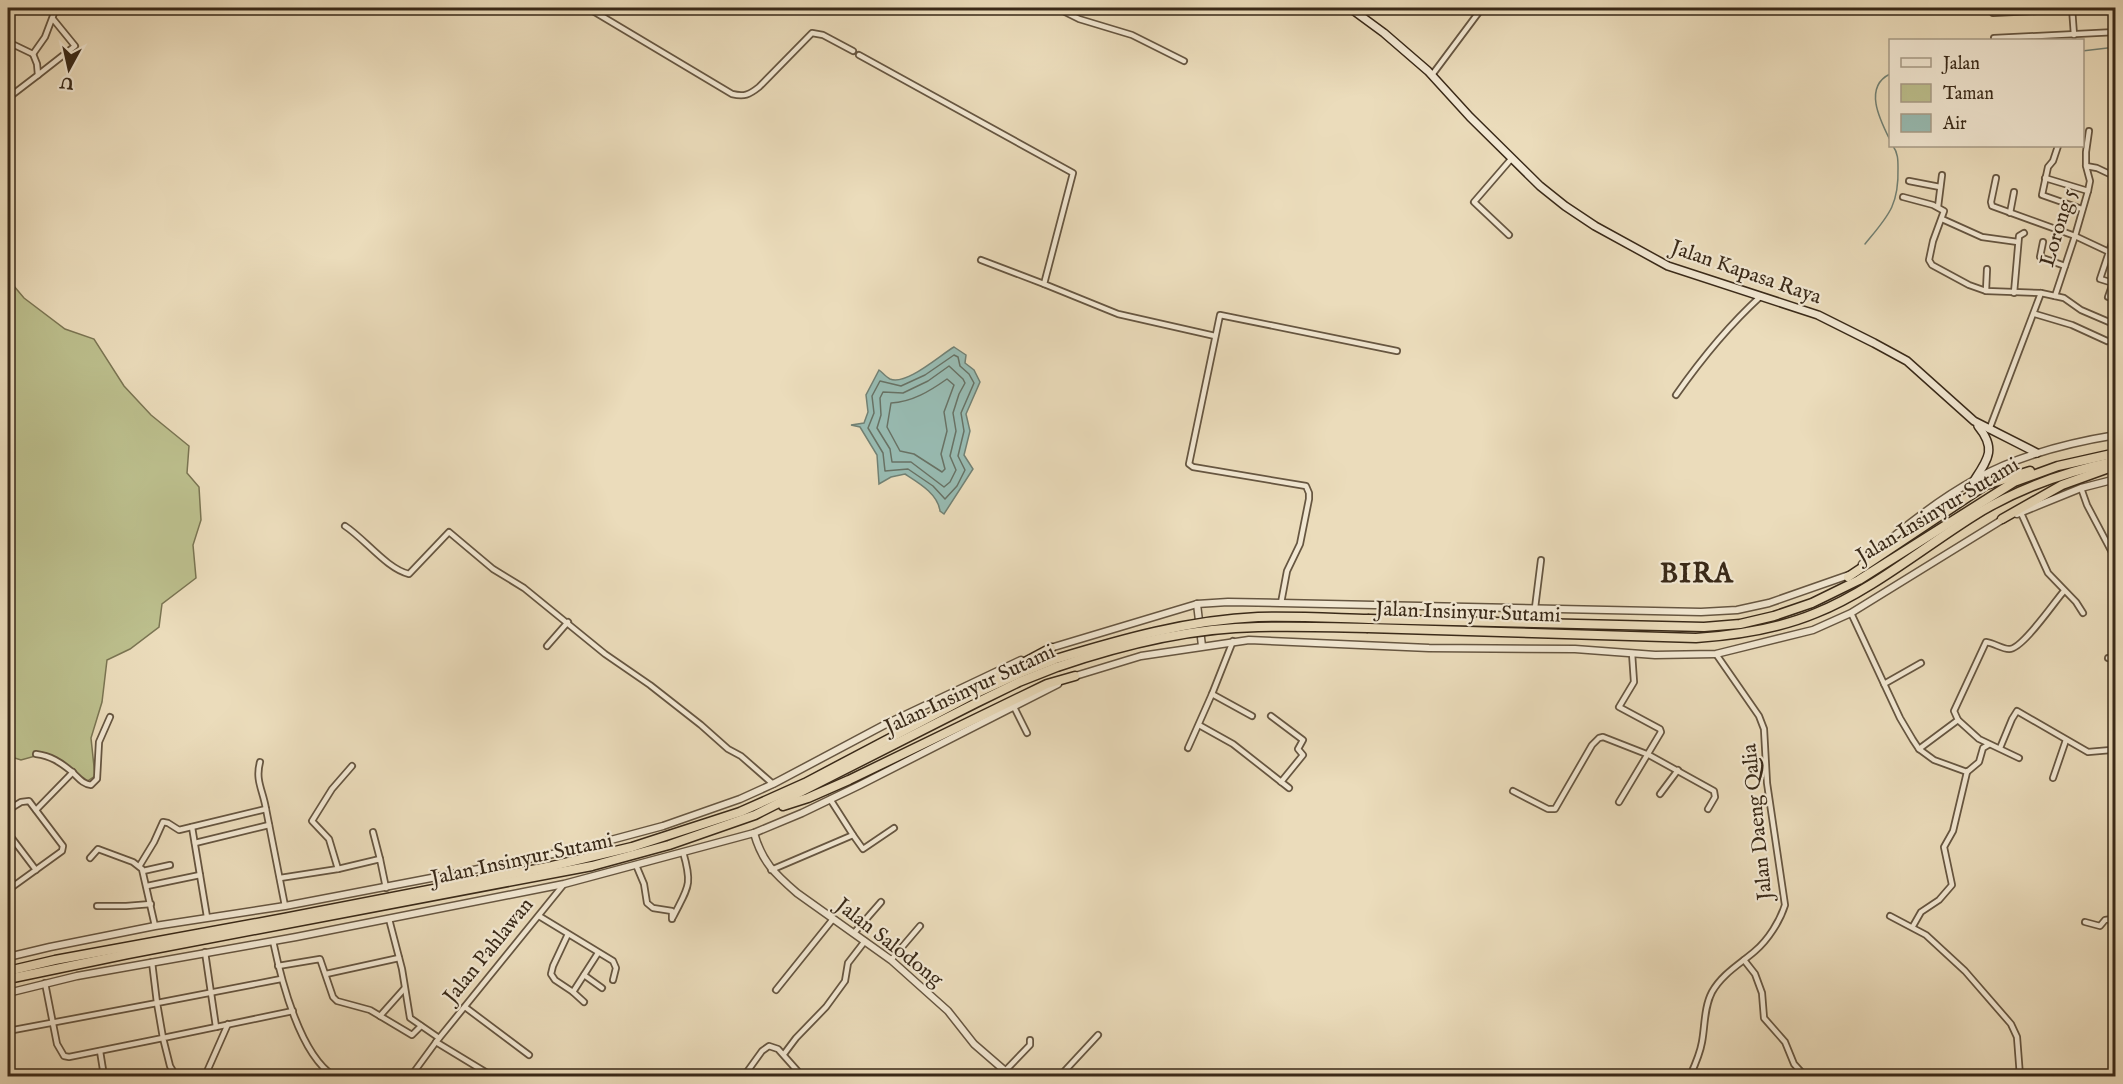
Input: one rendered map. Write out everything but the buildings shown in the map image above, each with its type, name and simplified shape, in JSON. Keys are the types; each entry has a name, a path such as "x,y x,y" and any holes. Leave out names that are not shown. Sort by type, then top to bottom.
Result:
{"highway":[{"name":"Jalan Insinyur Sutami","path":"8,970 552,866 632,847 740,812 805,783 1008,678 1056,663 1136,644 1208,631 1257,627 1369,623 1704,627 1740,624 1774,616 1812,603 1859,580 1993,494 2014,483 2058,466 2115,453"},
{"name":"Jalan Insinyur Sutami","path":"1369,623 1696,638 1741,634 1777,626 1817,613 1864,588 1974,516 2014,493 2080,469 2115,463"},
{"path":"2002,519 2079,477 2115,463"},
{"path":"1848,577 1986,485 2020,474 2058,466"},
{"path":"931,716 1051,648"},
{"name":"Jalan Insinyur Sutami","path":"8,979 45,970 592,866 669,845 755,815 1056,663"},
{"path":"755,815 808,798 1047,684 1075,676"},
{"path":"8,984 37,976 45,970"}],"main road":[{"name":"Jalan Kapasa Raya","path":"1350,8 1384,33 1432,75 1470,117 1540,186 1595,226 1668,266 1818,315 1897,355 1917,369 1984,433 1989,447 1985,464 1975,479"},
{"name":"Jalan Kapasa Raya","path":"1974,421 2037,453"}],"street":[{"path":"33,54 45,37 56,8"},
{"path":"588,8 732,94 741,96 759,87 812,33 823,35 853,51"},
{"path":"1057,8 1079,19 1132,35 1184,61"},
{"path":"1432,75 1482,8"},
{"path":"1993,13 2100,8"},
{"path":"2072,9 2074,35"},
{"path":"8,98 75,46 53,19"},
{"path":"1994,38 2115,32"},
{"path":"8,51 9,43 33,54 38,64 38,75"},
{"path":"860,55 1072,173 1044,284"},
{"path":"2086,165 2089,131"},
{"path":"2058,147 2053,161 2048,167 2043,195 2082,209"},
{"path":"1509,235 1474,202 1512,158"},
{"name":"Lorong 5","path":"2055,296 2088,191 2090,181 2086,165 2115,177"},
{"path":"1938,207 1942,175"},
{"path":"1996,178 1991,205 2109,252"},
{"path":"2045,178 2088,191"},
{"path":"1909,181 1940,187"},
{"path":"2010,213 2014,192"},
{"path":"1903,197 1938,207 1944,211 1933,241 1930,263 1969,285 1986,291 2041,293 2064,298 2081,310 2115,325"},
{"path":"1942,219 1982,237 2018,242"},
{"path":"2014,293 2019,234 2024,233"},
{"path":"2043,242 2040,257 2064,266"},
{"path":"2108,297 2114,283 2100,279 2112,243"},
{"path":"981,260 1118,314 1215,336"},
{"path":"1986,291 1987,269"},
{"path":"1989,430 2035,314 2041,293"},
{"path":"1676,394 1703,357 1736,319 1761,296"},
{"path":"2035,314 2072,325 2107,340"},
{"path":"1281,603 1287,571 1300,544 1309,499 1306,486 1193,467 1189,464 1220,315 1397,351"},
{"path":"8,957 155,926 386,888 581,849 692,817 773,784 967,684 1051,648 1197,604 1228,602 1701,612 1737,610 1769,603 1848,577 1938,504 1975,479 2037,453 2115,435"},
{"path":"8,993 45,983 152,962 273,941 564,884 754,833 830,799 1075,676 1141,656 1183,648 1265,640 1429,648 1575,649 1632,653 1716,654 1813,630 1851,613 2002,519 2081,488 2115,479"},
{"path":"2081,488 2087,505 2115,560"},
{"path":"2021,513 2048,573 2076,602 2083,613"},
{"path":"345,526 400,572 409,574 449,532 493,569 524,588 605,654 650,685 728,748 748,761 773,784"},
{"path":"1535,608 1541,560"},
{"path":"2019,758 2000,748 1988,745 1958,720 1954,711 1986,642 2009,649 2015,648 2064,591"},
{"path":"1197,604 1202,646"},
{"path":"1851,613 1906,729 1920,749 1934,760 1967,772"},
{"path":"547,646 568,622"},
{"path":"1188,748 1233,642"},
{"path":"1619,802 1649,755 1661,730 1619,707 1635,679 1632,653"},
{"name":"Jalan Daeng Qalia","path":"1690,1077 1702,1045 1707,1007 1713,992 1727,973 1765,941 1785,905 1767,783 1764,729 1759,716 1716,654"},
{"path":"2108,658 2115,660"},
{"path":"1884,684 1921,663"},
{"path":"1212,694 1252,716"},
{"path":"1014,707 1028,733"},
{"path":"2000,748 2017,711 2092,753 2111,750 2115,741"},
{"path":"1271,716 1303,740 1298,749 1303,755 1281,782"},
{"path":"36,754 52,757 87,785 91,785 96,781 99,742 110,717"},
{"path":"1920,749 1958,720"},
{"path":"1199,725 1233,744 1289,788"},
{"path":"1513,791 1548,808 1555,809 1592,745 1599,738 1610,739 1649,755 1715,792 1715,797 1708,809"},
{"path":"2053,778 2066,740"},
{"path":"1913,926 1921,912 1939,900 1952,885 1944,848 1954,827 1967,772 1979,762 1983,748 1988,745"},
{"path":"260,762 257,778 266,808 285,906"},
{"path":"338,869 329,839 312,822 332,789 352,766"},
{"path":"1660,794 1678,770"},
{"path":"36,810 73,772"},
{"path":"830,799 863,849 894,828"},
{"path":"8,801 14,806"},
{"path":"8,810 26,801 36,810 63,846 62,851 8,890"},
{"path":"140,866 161,824 166,822 179,830 266,808"},
{"path":"195,843 269,825"},
{"path":"192,827 207,917"},
{"path":"373,832 386,888"},
{"path":"8,833 36,870"},
{"name":"Jalan Salodong","path":"754,833 762,857 771,870 797,893 891,960 948,1011 974,1044 1011,1077"},
{"path":"771,870 853,835"},
{"path":"90,858 99,849 140,866 147,886 155,926"},
{"path":"636,865 644,884 647,903 654,908 672,911 672,919 689,883 689,871 683,852"},
{"path":"280,878 380,860"},
{"path":"143,871 170,865"},
{"path":"147,886 200,875"},
{"name":"Jalan Pahlawan","path":"411,1077 438,1040 564,884"},
{"path":"854,933 881,902"},
{"path":"97,906 151,904"},
{"path":"2085,922 2100,926 2105,920 2112,919 2115,912"},
{"path":"538,916 615,963 613,980"},
{"path":"1890,916 1913,926 1926,935 1965,971 2011,1024 2018,1037 2020,1077"},
{"path":"389,919 410,1018 492,1077"},
{"path":"776,990 833,919"},
{"path":"891,960 920,926"},
{"path":"567,934 551,974 555,980 584,1002"},
{"path":"273,941 281,979 292,1011 305,1039 324,1070 334,1077"},
{"path":"784,1054 826,1007 845,981 848,963 865,941"},
{"path":"205,952 216,1027"},
{"path":"573,992 598,953"},
{"path":"327,974 399,958"},
{"path":"278,966 318,959 322,961 333,997 337,1001 370,1010 412,1035 421,1026"},
{"path":"1744,960 1755,974 1762,993 1764,1018 1785,1042 1794,1064 1805,1077"},
{"path":"152,962 162,1038 170,1066 176,1077"},
{"path":"584,975 602,988"},
{"path":"8,1031 281,979"},
{"path":"45,983 57,1044 64,1056 73,1057 292,1011"},
{"path":"380,1016 404,989"},
{"path":"465,1007 529,1055"},
{"path":"205,1077 228,1024"},
{"path":"1060,1077 1098,1035"},
{"path":"1005,1071 1030,1045 1030,1040"},
{"path":"744,1077 757,1057 767,1047 774,1047 784,1054 802,1077"},
{"path":"100,1051 104,1077"},
{"path":"322,1077 324,1070"}],"green space":[{"path":"8,279 24,298 65,329 94,339 124,386 151,415 189,446 187,473 199,487 201,520 193,545 196,578 162,604 159,627 130,649 107,660 102,702 91,738 95,776 86,782 46,753 21,760 8,756"}],"water":[{"path":"954,347 966,355 965,363 974,370 980,382 966,414 970,431 964,455 973,469 944,514 940,511 932,494 905,474 891,477 879,484 877,455 860,427 851,425 864,423 868,412 866,395 879,370 890,379 905,378 923,369"}],"waterway":[{"path":"2084,51 2116,47"},
{"path":"1889,75 1877,87 1875,95 1878,114 1889,138"},
{"path":"1865,244 1886,218 1897,192 1898,165 1894,147"}],"district":[{"name":"BIRA","path":"1697,575"}]}
